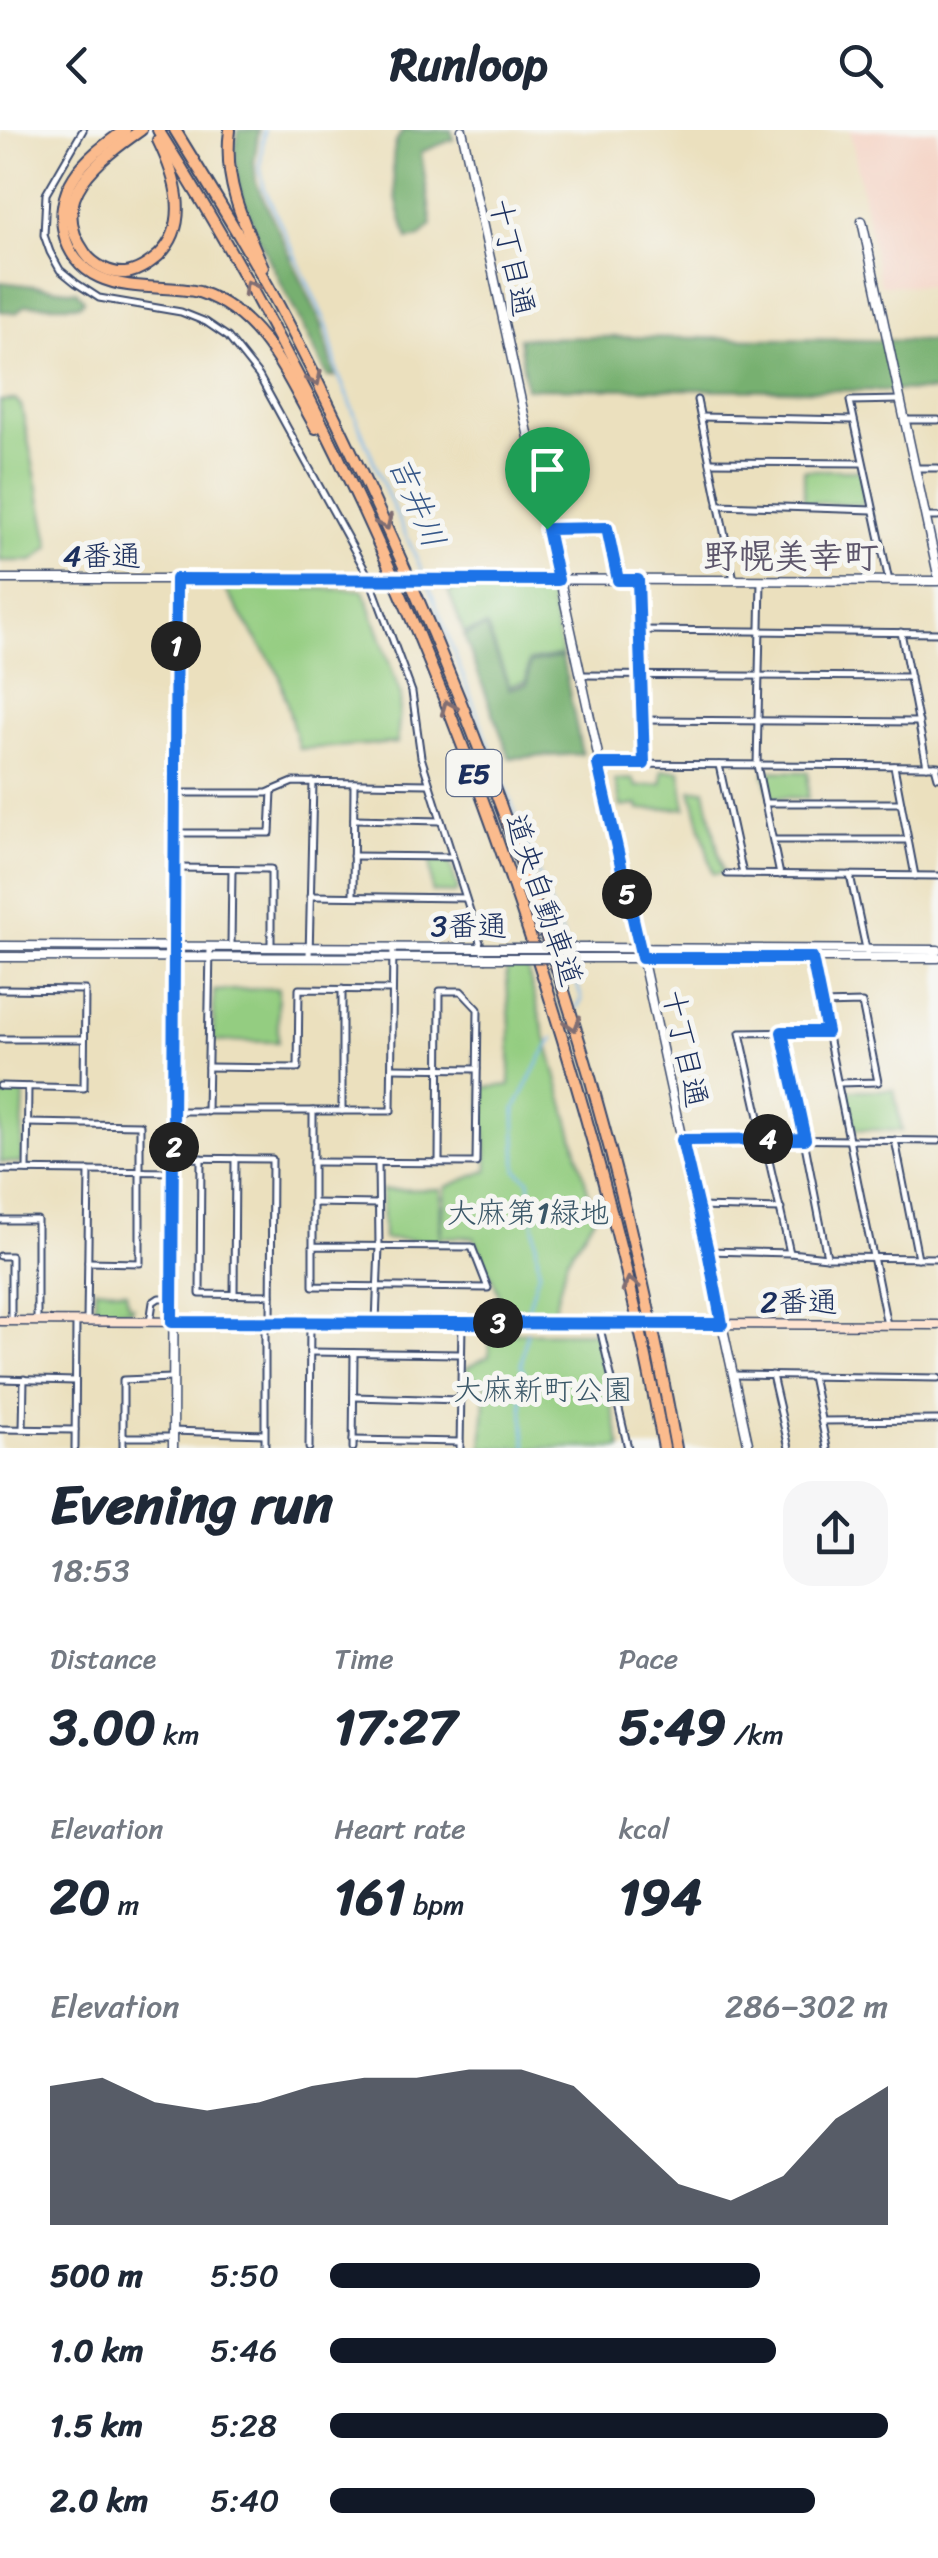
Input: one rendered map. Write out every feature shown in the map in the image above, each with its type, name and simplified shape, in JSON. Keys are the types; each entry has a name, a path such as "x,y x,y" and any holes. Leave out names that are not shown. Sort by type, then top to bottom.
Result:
{"highway":[{"path":"126,130 94,154 71,181 62,215 64,237 73,256 89,272 110,282 182,288 213,296 251,322 269,344 374,529"},
{"path":"141,130 92,168 74,204 73,224 78,243 89,259 106,269 125,273 134,270 155,259 170,241 178,205 163,144"},
{"name":"道央自動車道","path":"155,130 194,186 266,316 374,529 466,750 550,997 606,1192 664,1448"},
{"path":"230,130 228,168 236,205 288,323"},
{"name":"道央自動車道","path":"176,132 288,323 384,520 479,746 522,865 611,1152 646,1295 676,1448"}],"main road":[{"name":"2番通","path":"0,1322 938,1325"}],"street":[{"path":"83,130 46,194 44,234 50,252 60,270 99,298 181,312 206,322 228,336 259,376 370,579 412,692 421,758 483,953"},
{"name":"十丁目通","path":"462,130 749,1448"},
{"path":"558,580 938,578 862,222"},
{"path":"697,400 734,580"},
{"path":"889,581 850,401 901,400"},
{"path":"700,417 854,420"},
{"path":"905,420 938,420"},
{"path":"710,462 863,463"},
{"path":"915,468 938,468"},
{"path":"718,505 874,510"},
{"path":"926,516 938,516"},
{"path":"547,529 607,528 618,580"},
{"name":"4番通","path":"0,579 558,580"},
{"path":"172,1448 176,579"},
{"path":"638,580 644,764"},
{"path":"762,581 757,765 780,874"},
{"path":"640,630 938,633"},
{"path":"901,632 927,766"},
{"path":"579,676 910,677"},
{"path":"642,720 918,722"},
{"path":"598,764 937,766 938,778"},
{"path":"719,764 743,874"},
{"path":"894,766 916,876"},
{"path":"176,792 267,793 292,782 429,784"},
{"path":"309,953 313,782"},
{"path":"353,896 354,783"},
{"path":"176,834 270,834 272,791"},
{"path":"765,803 901,803"},
{"path":"354,819 441,821"},
{"path":"774,840 908,840"},
{"path":"353,856 452,857"},
{"path":"176,868 272,870 270,948"},
{"path":"232,869 232,948"},
{"path":"727,874 938,876"},
{"path":"850,876 868,954"},
{"path":"310,896 465,898"},
{"name":"3番通","path":"0,946 175,953"},
{"name":"3番通","path":"210,953 232,948 309,953"},
{"name":"3番通","path":"0,957 590,953 812,958 938,950"},
{"path":"207,1112 210,953"},
{"path":"174,1111 391,1111 393,953"},
{"name":"3番通","path":"641,954 868,954 938,958"},
{"path":"812,958 888,1325"},
{"path":"0,988 85,990 84,1088 0,1086"},
{"path":"208,1067 298,1068 300,989 392,990"},
{"path":"342,989 342,1111"},
{"path":"313,1162 378,1162 439,1163 476,1163 478,1009 461,992 440,991 439,1163"},
{"path":"821,1004 862,1003 878,1082 837,1082"},
{"path":"782,1032 827,1257"},
{"path":"790,1253 740,1033 827,1032"},
{"path":"0,1038 84,1040"},
{"path":"392,1068 478,1069"},
{"path":"27,1170 28,1086"},
{"path":"312,1111 313,1246 314,1286 488,1288 472,1247 313,1246"},
{"path":"28,1124 140,1125 140,1263 88,1262"},
{"path":"682,1140 938,1141"},
{"path":"895,1140 918,1258"},
{"path":"174,1158 272,1159 272,1295 265,1448"},
{"path":"200,1158 200,1294 272,1295"},
{"path":"234,1295 236,1158"},
{"path":"376,1322 378,1162"},
{"path":"0,1170 174,1172"},
{"path":"87,1322 89,1171"},
{"path":"313,1203 378,1204"},
{"path":"696,1207 781,1209"},
{"path":"0,1220 37,1220 37,1322"},
{"path":"708,1251 938,1258"},
{"path":"0,1256 11,1256 11,1322"},
{"path":"150,1322 153,1302 173,1298"},
{"path":"75,1448 76,1322"},
{"path":"309,1448 310,1322"},
{"path":"354,1353 353,1444 460,1445 462,1322"},
{"path":"603,1324 628,1448"},
{"path":"310,1352 460,1354"},
{"path":"733,1375 938,1378"},
{"path":"772,1376 789,1448"},
{"path":"812,1376 827,1448"},
{"path":"123,1448 123,1380 172,1378"},
{"path":"0,1379 76,1381"},
{"path":"23,1429 24,1379"},
{"path":"354,1397 460,1400"},
{"path":"822,1421 938,1420"},
{"path":"0,1428 75,1430"},
{"path":"123,1437 265,1434"}],"shaded area":[{"path":"850,130 938,130 938,286 880,285"}],"green space":[{"path":"238,130 259,130 254,162 256,182 322,325 335,377 328,377 257,235 239,188 235,155"},
{"path":"404,130 451,130 454,139 421,152 432,225 420,237 408,239 393,166 397,139"},
{"path":"0,282 76,291 84,300 79,305 26,305 16,313 0,311"},
{"path":"519,338 938,341 938,391 526,388"},
{"path":"15,400 21,405 50,547 33,561 0,561 0,401"},
{"path":"804,470 858,470 864,502 804,502"},
{"path":"223,586 364,590 401,696 397,743 299,749 279,674"},
{"path":"548,588 562,655 529,661 526,681 509,686 487,626 464,633 448,590"},
{"path":"486,627 509,689 527,684 530,663 562,657 582,754 510,758 464,636"},
{"path":"662,770 680,771 686,808 621,807 615,780 633,779 637,787 662,784"},
{"path":"808,772 808,798 771,797 764,773"},
{"path":"691,790 705,790 723,873 713,874"},
{"path":"430,861 450,863 458,890 455,893 432,892"},
{"name":"大麻第1緑地","path":"526,965 595,1216 567,1259 554,1310 496,1309 499,1294 474,1237 440,1237 446,1187 488,1170 481,1088 510,1085 506,966"},
{"path":"278,988 278,1042 213,1041 214,991"},
{"path":"846,1090 894,1090 902,1131 855,1129"},
{"path":"0,1092 24,1094 21,1163 0,1162"},
{"path":"441,1189 439,1241 383,1239 382,1190"},
{"path":"95,1288 126,1291 132,1310 95,1310"},
{"name":"大麻新町公園","path":"596,1332 621,1448 482,1448 486,1384 466,1375 466,1368 489,1356 490,1333"}],"waterway":[{"name":"吉井川","path":"264,130 260,167 264,188 327,325 338,374 424,575"},
{"name":"吉井川","path":"427,582 565,944"},
{"name":"吉井川","path":"570,961 582,1000 575,1010"},
{"path":"526,1315 539,1271 529,1180 517,1170 515,1109 554,1038"},
{"path":"526,1448 521,1392 529,1386 521,1365 527,1332"}],"district":[{"name":"野幌美幸町","path":"791,556"}],"route":[{"path":"607,528 618,580 638,580 644,764 598,764 642,958 812,958 827,1032 782,1032 805,1139 682,1140 722,1324 172,1322 176,579 558,580 547,529 607,528"}]}
